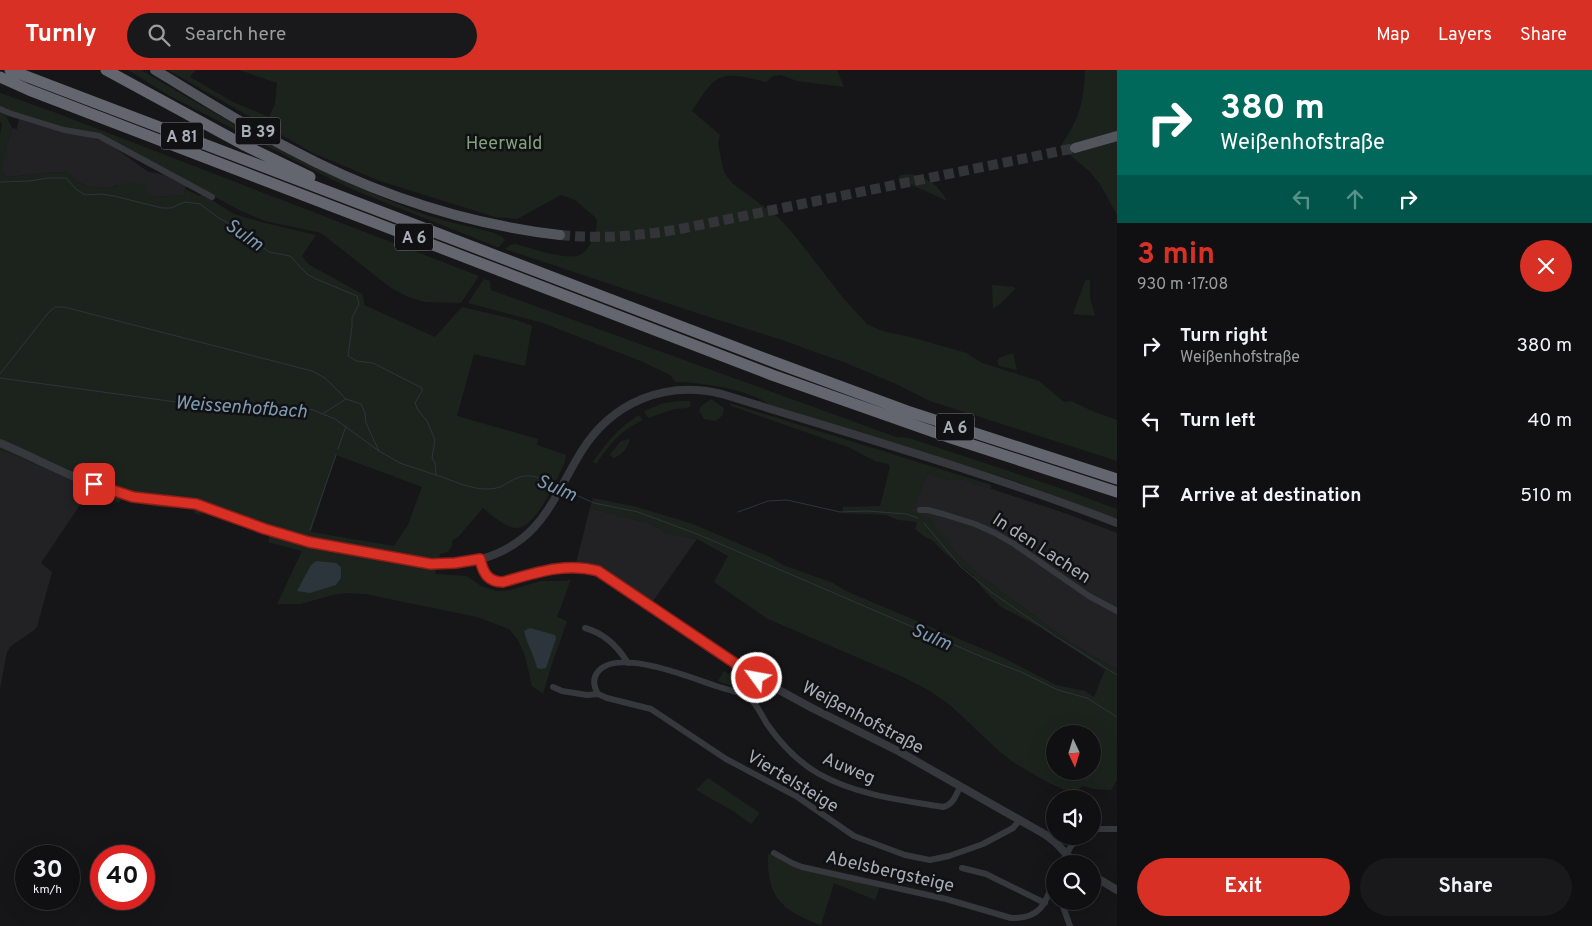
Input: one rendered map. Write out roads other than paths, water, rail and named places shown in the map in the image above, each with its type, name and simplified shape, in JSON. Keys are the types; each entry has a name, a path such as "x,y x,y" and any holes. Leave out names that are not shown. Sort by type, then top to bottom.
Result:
{"highway":[{"name":"A 81","path":"10,70 353,201"},
{"name":"A 6","path":"106,70 242,144 353,201 864,395 1117,479"},
{"path":"0,77 29,90"},
{"name":"A 6","path":"0,84 29,90 855,405 978,448 1117,492"}],"main road":[{"name":"B 39","path":"155,70 291,150 365,184 395,196 469,219 508,228 560,235"},
{"path":"1117,131 1078,147 1117,136"}],"street":[{"path":"0,109 64,130 99,136 212,197"},
{"path":"0,443 107,489 133,497 196,504 265,529 309,542 431,564 455,563 480,559 511,546 530,532 544,517 589,440 606,421 621,410 638,400 660,393 672,390 698,390 722,394 1022,488 1117,523"},
{"name":"In den Lachen","path":"920,510 943,514 990,530 1014,544 1089,596 1117,611"},
{"name":"Weißenhofstraße","path":"480,559 485,574 488,578 497,582 562,567 587,568 598,571 757,678 900,752 1052,839 1066,853"},
{"path":"585,628 602,635 614,644 628,663"},
{"path":"598,694 594,685 598,671 606,666 628,663 659,667 747,696 757,678"},
{"name":"Viertelsteige","path":"553,687 562,691 587,695 598,694 660,714 726,759 796,796 854,836 905,855 930,860 949,856 983,844 1007,832 1019,821"},
{"name":"Auweg","path":"747,696 772,732 795,757 818,773 840,784 876,796 943,807 950,805 960,787"},
{"path":"1101,829 1117,829"},
{"path":"1066,853 1073,845"},
{"name":"Abelsbergsteige","path":"774,853 802,867 946,899 1000,916 1026,918 1037,912 1045,904"},
{"path":"962,868 986,874 1045,904"},
{"path":"1101,880 1117,890"},
{"path":"1064,910 1070,926"}],"waterway":[{"name":"Sulm","path":"0,182 66,178 76,189 85,195 101,194 114,196 162,208 171,208 185,202 200,204 219,218 239,229 269,252 290,256 307,274 357,296 359,304 352,318 348,356 357,361 373,363 422,388 415,403 427,421 435,440 432,458 435,463 436,475 482,489 498,488 522,476 533,476 557,486"},
{"path":"0,374 48,313 55,307 64,307 312,371 325,378 346,399 361,404 365,413 366,423 379,451"},
{"name":"Weissenhofbach","path":"0,378 220,408 290,407 313,410 335,419 379,451 400,463 436,475"},
{"path":"324,413 346,399"},
{"path":"338,449 346,426"},
{"path":"310,530 336,455"},
{"name":"Sulm","path":"563,489 594,503 638,512 697,534 1021,672 1058,690 1087,698 1117,717"},
{"path":"738,512 768,501 787,500 840,512 867,511 907,514 918,518"},
{"path":"924,523 960,566 991,592 1055,636 1117,675"}],"tunnel":[{"path":"560,235 620,236 680,229 1075,148"}],"park label":[{"name":"Heerwald","path":"504,143"}]}
